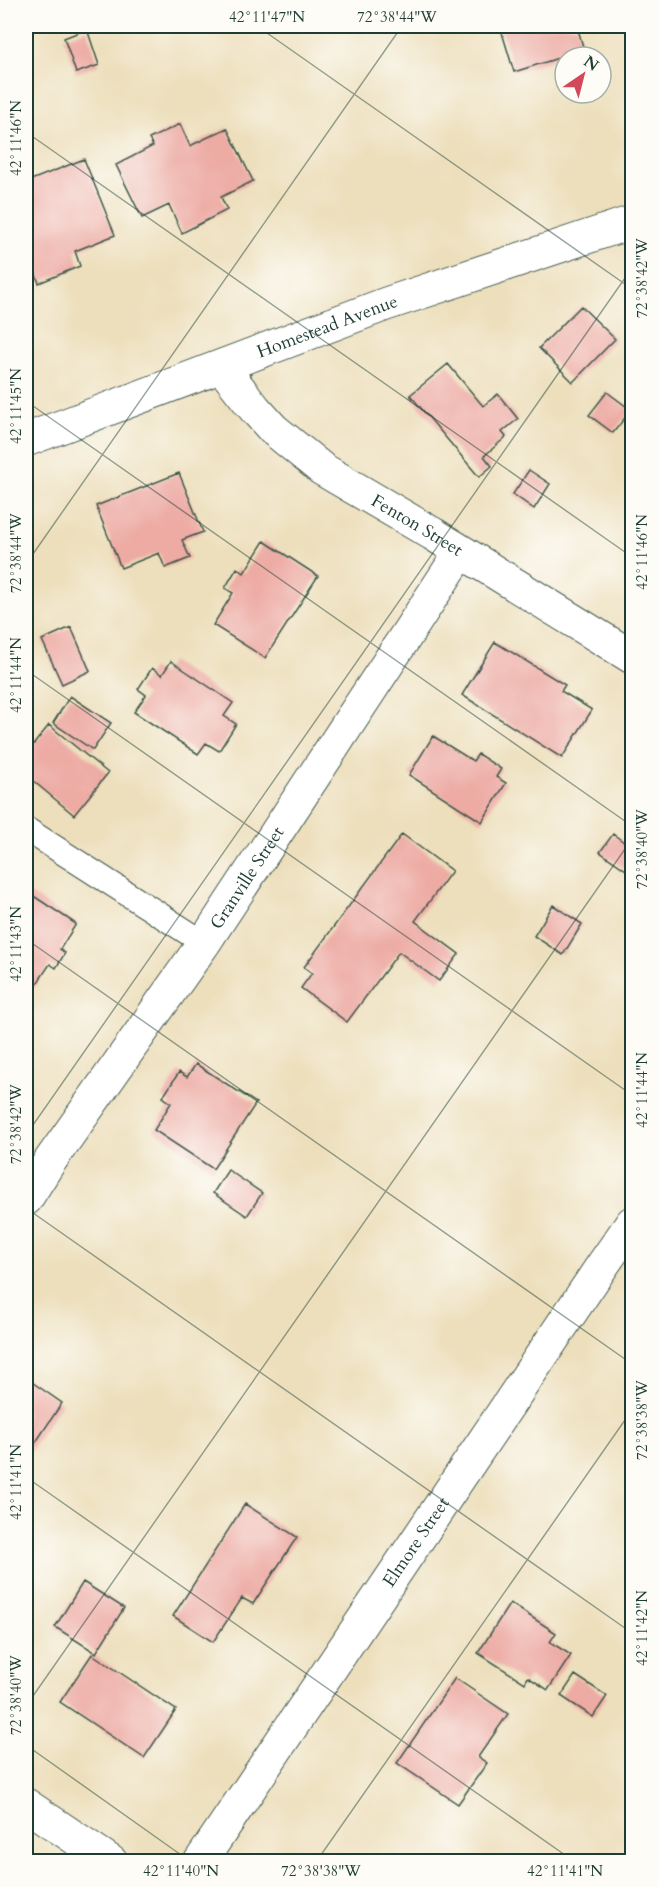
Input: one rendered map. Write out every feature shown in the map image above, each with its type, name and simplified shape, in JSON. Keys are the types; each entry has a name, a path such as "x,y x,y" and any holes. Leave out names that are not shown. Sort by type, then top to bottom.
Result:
{"street":[{"name":"Homestead Avenue","path":"26,440 386,304 633,222"},
{"name":"Fenton Street","path":"222,367 273,429 322,469 633,657"},
{"name":"Granville Street","path":"26,1199 50,1161 204,943 461,552"},
{"name":"Elmore Street","path":"200,1862 633,1223"},
{"path":"26,1805 111,1862"}],"lane":[{"path":"26,830 204,943"}],"building":[{"path":"500,26 577,26 583,45 553,45 553,60 514,72"},
{"path":"87,29 99,65 76,73 64,38"},
{"path":"180,124 190,146 227,128 253,181 221,197 227,210 182,233 169,205 142,218 116,165 153,146 149,139"},
{"path":"84,159 115,235 75,251 80,266 39,283 34,270 26,273 26,182"},
{"path":"581,306 615,339 573,382 539,348"},
{"path":"448,364 483,406 498,394 518,419 502,432 506,437 484,456 492,466 479,477 410,395"},
{"path":"607,392 631,410 613,433 589,415"},
{"path":"529,470 550,484 534,509 513,494"},
{"path":"179,473 203,532 182,540 190,558 165,568 159,553 121,568 96,506"},
{"path":"264,541 318,576 265,658 213,625 233,593 225,588 237,568 244,573"},
{"path":"71,627 90,671 62,684 42,640"},
{"path":"495,642 565,685 561,691 592,710 562,758 462,695"},
{"path":"171,661 233,703 224,716 236,724 219,751 206,743 198,754 134,712 146,695 138,689 152,668 162,675"},
{"path":"70,696 111,723 93,750 53,723"},
{"path":"49,725 108,773 74,815 26,775 26,754"},
{"path":"433,736 473,761 478,754 501,769 496,777 506,783 482,822 409,775"},
{"path":"402,834 452,871 415,921 459,954 439,981 399,952 347,1022 301,988 312,973 304,967"},
{"path":"613,834 632,848 632,874 600,852"},
{"path":"26,891 76,924 60,949 65,953 56,968 50,964 34,988 26,982"},
{"path":"553,905 582,924 563,955 534,936"},
{"path":"196,1064 256,1103 213,1169 154,1130 171,1103 163,1097 179,1072 187,1077"},
{"path":"228,1170 262,1193 247,1216 213,1193"},
{"path":"26,1378 62,1403 26,1457"},
{"path":"245,1504 297,1537 253,1604 242,1598 213,1642 173,1616"},
{"path":"83,1582 124,1608 96,1653 55,1627"},
{"path":"510,1603 556,1633 550,1642 571,1655 548,1690 528,1677 525,1683 478,1653"},
{"path":"92,1654 176,1710 144,1758 60,1702"},
{"path":"575,1675 607,1696 593,1717 561,1696"},
{"path":"455,1678 508,1714 478,1757 487,1763 458,1804 397,1763"},
{"path":"632,1846 632,1862 622,1862"}]}
